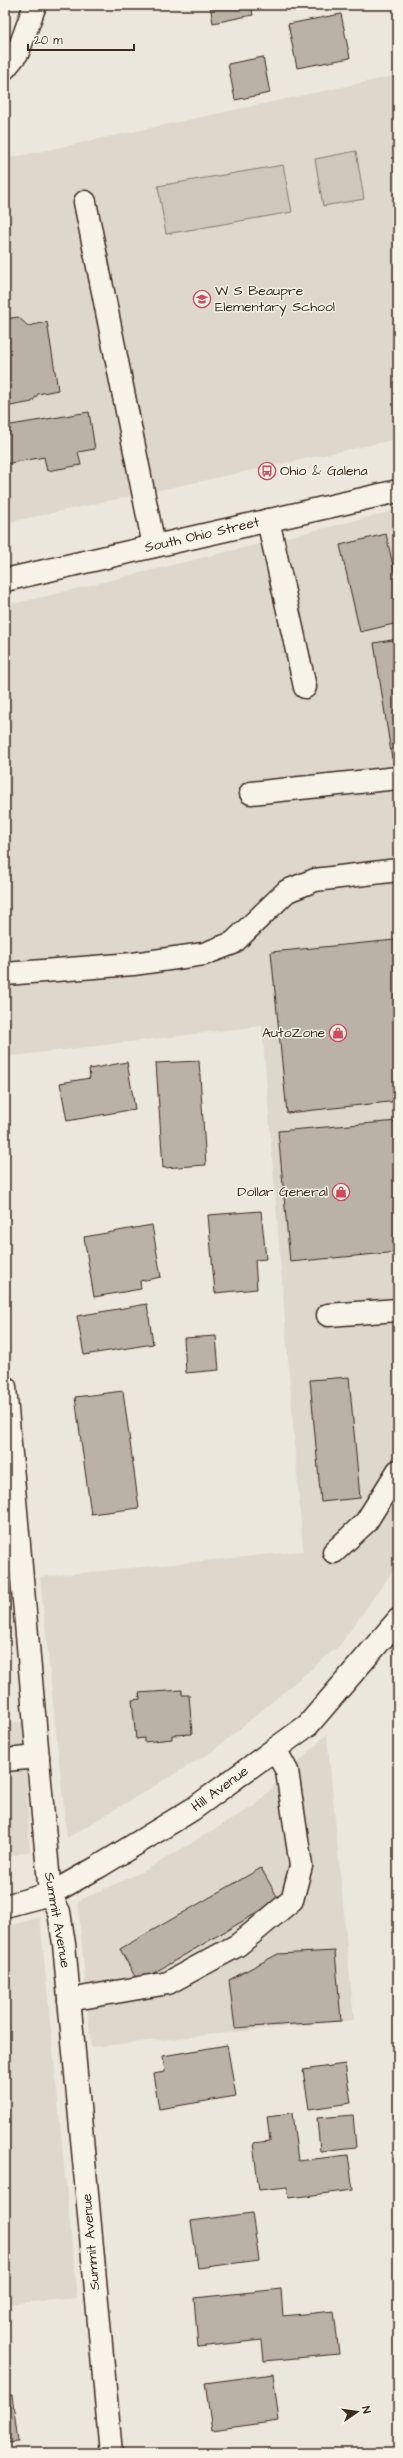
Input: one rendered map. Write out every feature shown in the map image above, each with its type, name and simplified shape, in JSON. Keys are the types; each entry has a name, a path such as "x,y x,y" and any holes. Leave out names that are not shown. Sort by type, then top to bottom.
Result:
{"street":[{"path":"5,68 18,52 34,5"},
{"path":"85,202 154,546"},
{"name":"South Ohio Street","path":"5,580 398,490"},
{"path":"268,520 305,687"},
{"path":"251,793 398,778"},
{"path":"5,974 133,964 204,954 233,943 287,891 315,880 398,870"},
{"path":"328,1315 398,1310"},
{"name":"Summit Avenue","path":"5,1387 8,1464 38,1758 50,1894 59,1912 69,2000 111,2453"},
{"path":"334,1552 366,1522 398,1471"},
{"name":"Hill Avenue","path":"5,1906 50,1894 193,1809 276,1749 308,1725 398,1620"},
{"path":"69,2000 168,1983 238,1945 292,1900 301,1866 287,1771 276,1749"},
{"path":"5,1760 38,1758"}],"shaded area":[{"name":"W S Beaupre Elementary School","path":"398,75 398,439 5,523 5,159"},
{"path":"356,151 364,199 323,206 315,159"},
{"path":"283,165 292,212 166,234 158,186"},
{"path":"398,510 398,1564 339,1646 213,1751 67,1838 40,1577 303,1551 262,1026 5,1057 5,606"},
{"path":"23,1722 30,1851 5,1858 5,1723"},
{"path":"327,1734 354,2020 91,2047 78,1901 146,1870 254,1806"},
{"path":"40,1917 77,2298 5,2304 5,1927"}],"building":[{"path":"210,5 251,5 253,15 213,23"},
{"path":"341,14 350,58 297,68 288,24"},
{"path":"263,57 270,93 235,100 228,64"},
{"path":"18,317 28,326 47,322 58,390 38,394 32,402 5,407 5,319"},
{"path":"89,412 95,449 78,452 81,465 47,471 44,457 5,464 5,426"},
{"path":"386,534 398,588 398,623 360,632 340,545"},
{"path":"398,639 398,758 392,759 374,643"},
{"name":"AutoZone","path":"395,940 398,964 398,1101 287,1113 271,952"},
{"path":"199,1061 206,1165 163,1168 156,1063"},
{"path":"127,1062 135,1109 67,1121 60,1083 90,1078 89,1069"},
{"name":"Dollar General","path":"398,1121 398,1252 290,1262 278,1131"},
{"path":"261,1211 266,1259 255,1260 257,1289 215,1293 208,1215"},
{"path":"152,1225 161,1277 140,1281 141,1289 94,1297 84,1237"},
{"path":"147,1304 153,1344 84,1355 77,1316"},
{"path":"216,1336 219,1370 186,1373 184,1338"},
{"path":"349,1377 360,1498 321,1502 310,1380"},
{"path":"123,1391 139,1508 91,1514 75,1397"},
{"path":"182,1690 182,1695 189,1695 192,1734 172,1735 172,1739 144,1742 144,1738 136,1739 132,1700 140,1699 139,1693"},
{"path":"261,1868 279,1900 138,1982 120,1949"},
{"path":"335,1951 341,2021 235,2028 229,1980 278,1954"},
{"path":"227,2045 236,2096 159,2109 153,2074 165,2072 163,2056"},
{"path":"345,2064 351,2103 309,2109 303,2070"},
{"path":"292,2113 298,2161 348,2155 353,2190 289,2198 287,2187 259,2190 253,2143 270,2141 267,2116"},
{"path":"353,2115 356,2147 320,2151 317,2118"},
{"path":"252,2213 259,2260 198,2268 191,2221"},
{"path":"281,2289 283,2316 334,2311 339,2354 264,2361 262,2340 198,2347 194,2298"},
{"path":"5,2337 10,2370 5,2371"},
{"path":"273,2374 279,2421 212,2430 205,2383"},
{"path":"12,2395 18,2442 5,2443 5,2396"}],"place":[{"name":"W S Beaupre Elementary School","path":"202,299"},
{"name":"Ohio & Galena","path":"267,471"},
{"name":"AutoZone","path":"338,1033"},
{"name":"Dollar General","path":"341,1192"}]}
